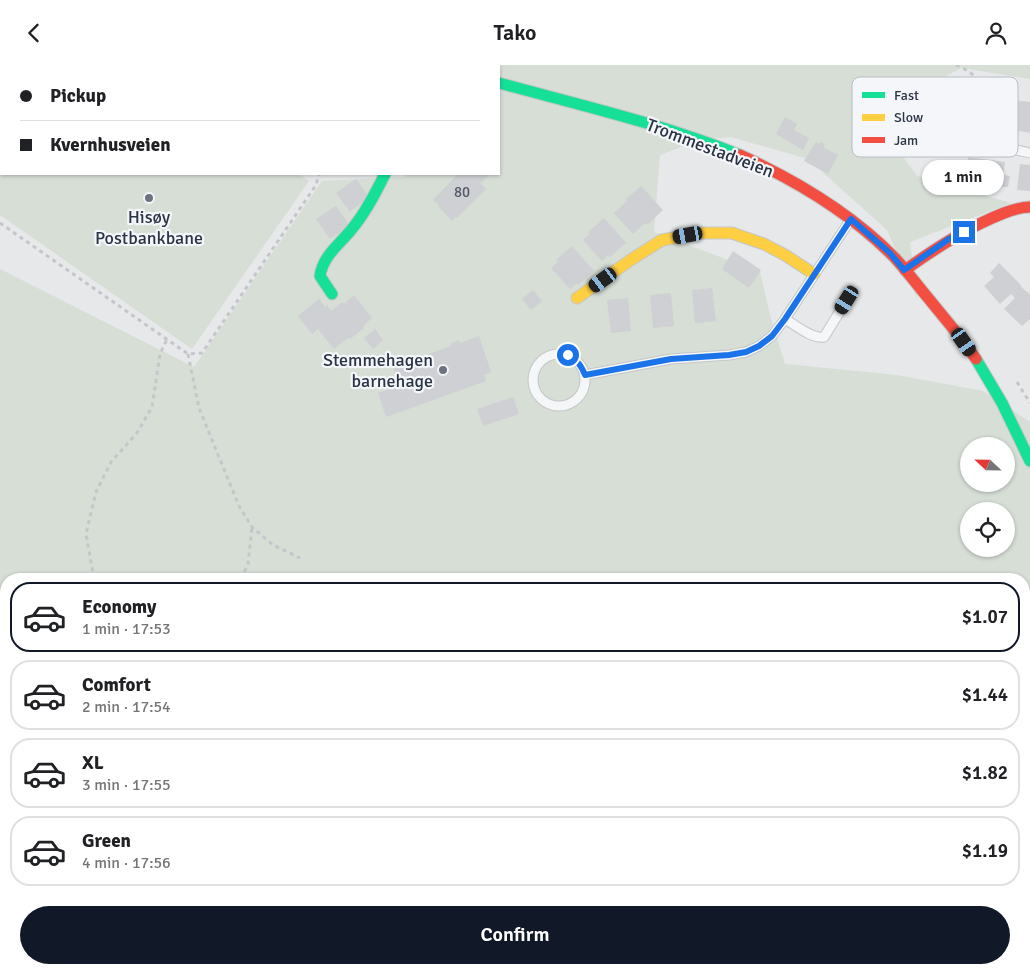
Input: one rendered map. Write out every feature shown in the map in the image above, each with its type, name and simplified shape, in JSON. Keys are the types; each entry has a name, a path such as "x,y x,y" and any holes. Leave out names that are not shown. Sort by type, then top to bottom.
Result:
{"main road":[{"name":"Trommestadveien","path":"500,83 599,109 675,132 733,153 772,170 808,190 851,219 890,253 954,328 983,370 1006,411 1030,461"},
{"path":"332,294 320,276 321,267 325,259 356,226 384,175"},
{"path":"904,270 949,239 994,216 1030,207"},
{"path":"577,298 662,240 702,233 732,233 764,244 814,274"}],"lane":[{"path":"585,375 671,359 729,355 746,352 759,346 772,336 785,319 851,219"},
{"path":"785,319 813,336 824,337 847,300"},
{"path":"550,355 568,355 581,366 585,375 583,391 572,403 564,406 555,406 540,398 533,383 537,366 550,355"}],"path":[{"path":"956,65 968,70 974,77"},
{"path":"0,223 188,354 202,353 316,185 319,175"},
{"path":"93,573 86,534 96,492 112,462 137,433 152,407 160,354 167,339"},
{"path":"188,354 199,408 239,506 252,527 273,545 300,558"},
{"path":"244,573 248,564 252,527"}],"shaded area":[{"path":"500,65 1030,65 1030,79 962,68 944,77 852,77 852,157 903,157 917,176 1011,203 910,242 917,299 887,230 808,159 731,137 700,140 660,155 654,232 760,272 770,315 785,364 897,375 983,391 1030,422 1030,573 0,573 0,269 194,367 322,181 405,177 406,175 500,175"},
{"name":"Hisøy Postbankbane","path":"0,175 300,175 309,181 192,349 0,215"}],"building":[{"path":"1018,100 1030,102 1030,133 1018,131"},
{"path":"785,117 797,124 794,130 809,138 803,150 776,134"},
{"path":"816,142 825,144 823,147 838,155 828,174 804,161"},
{"path":"968,157 1005,162 1003,175 1010,176 1008,187 965,184"},
{"path":"1020,164 1030,165 1030,191 1017,190"},
{"path":"457,175 489,175 480,183 486,189 452,221 433,200"},
{"path":"356,179 369,197 350,212 336,193"},
{"path":"641,186 663,210 647,225 645,223 633,234 614,213"},
{"path":"336,206 350,226 330,239 316,219"},
{"path":"604,218 626,243 610,257 608,255 602,261 583,240 590,234 588,232"},
{"path":"572,246 594,271 578,285 577,283 570,289 551,268 558,262 556,260"},
{"path":"733,251 761,270 749,288 722,269"},
{"path":"999,263 1030,294 1030,319 1022,326 1004,309 1015,298 1011,294 1000,304 984,286 994,277 990,273"},
{"path":"712,288 716,321 695,323 692,290"},
{"path":"533,290 542,301 531,310 522,299"},
{"path":"671,293 674,326 653,328 650,295"},
{"path":"354,295 372,318 363,326 364,328 334,349 318,329 312,334 298,316 319,299 331,311 342,302 344,304"},
{"path":"628,298 631,331 611,333 607,300"},
{"path":"375,329 383,340 373,349 364,338"},
{"path":"479,336 491,372 484,375 486,381 386,417 378,393 399,386 393,367 451,346 450,344 459,340 460,343"},
{"path":"513,397 519,414 483,426 477,409"}],"traffic: fast":[{"path":"500,83 651,124 740,155"},
{"path":"332,294 320,276 325,261 363,213 384,175"},
{"path":"976,359 1002,403 1030,461"}],"traffic: slow":[{"path":"577,298 662,240 702,233 732,233 764,244 814,274"}],"traffic: jam":[{"path":"740,155 822,199 842,212 878,242 904,268 976,359"},
{"path":"905,270 965,231 1010,211 1030,207"}],"place":[{"name":"Hisøy Postbankbane","path":"149,198"},
{"name":"Stemmehagen barnehage","path":"443,370"}],"route":[{"path":"568,355 581,366 585,375 671,359 746,352 759,346 772,336 851,219 890,253 904,270 949,239 964,232"}]}
